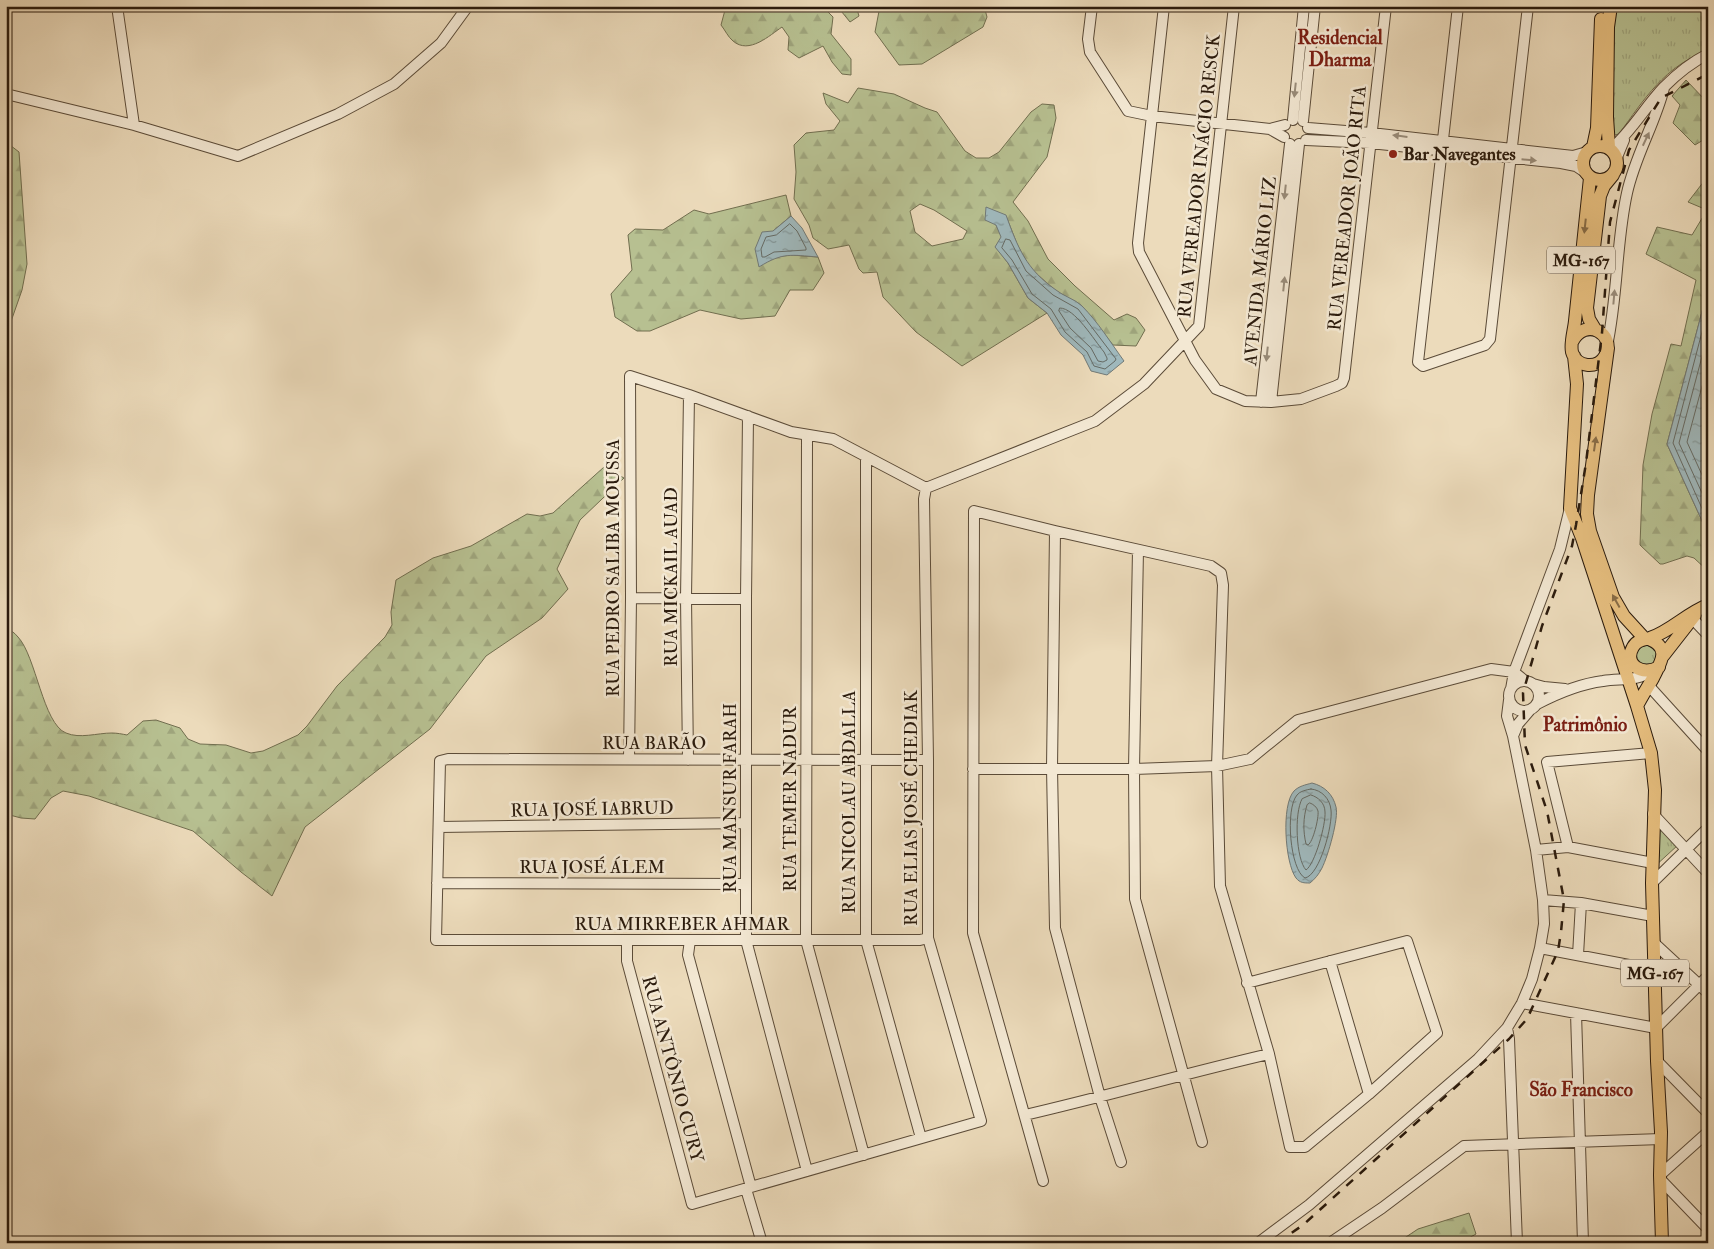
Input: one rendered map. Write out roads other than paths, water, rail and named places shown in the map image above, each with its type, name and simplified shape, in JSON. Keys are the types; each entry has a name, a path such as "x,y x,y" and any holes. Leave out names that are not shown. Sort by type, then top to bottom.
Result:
{"main road":[{"path":"1603,6 1600,32 1597,128 1590,149 1583,162 1588,175 1598,180 1606,180 1613,175 1617,168 1612,151 1607,117 1608,27 1611,6"},
{"path":"1590,149 1601,145 1612,151"},
{"name":"MG-167","path":"1588,175 1571,349 1574,356 1577,384 1570,508 1610,622 1651,753 1655,790 1652,883 1656,1062 1661,1139 1662,1243"},
{"name":"MG-167","path":"1608,347 1602,333 1595,329 1589,319 1587,308 1597,207 1604,186 1613,175"},
{"path":"1572,342 1575,335 1581,331 1588,328 1595,329"},
{"path":"1574,356 1578,362 1591,365 1603,359 1608,347"},
{"path":"1608,347 1587,514 1590,531 1613,597 1624,616 1647,639 1659,645 1658,665"},
{"path":"1631,655 1633,648 1638,642 1697,612"},
{"path":"1637,706 1658,665 1697,612"},
{"name":"MG-167","path":"1610,622 1631,655 1632,663 1638,669 1645,672 1658,665"}],"street":[{"path":"116,6 134,124"},
{"path":"6,94 134,124 238,156 338,114 394,84 441,43 468,6"},
{"path":"1092,6 1088,39 1090,52 1128,111 1152,116 1270,129 1297,124 1371,138 1512,154 1573,156 1590,149"},
{"path":"1164,6 1138,243 1139,252 1195,360 1216,389 1245,401 1266,402"},
{"name":"RUA VEREADOR INÁCIO RESCK","path":"926,488 1096,421 1144,384 1199,326 1234,6"},
{"path":"1295,141 1308,136 1297,124 1304,6"},
{"path":"1295,141 1315,6"},
{"name":"RUA VEREADOR JOÃO RITA","path":"1266,402 1301,399 1342,383 1344,378 1386,6"},
{"path":"1458,6 1418,362 1423,366 1489,342 1528,6"},
{"path":"1612,151 1664,88 1677,76 1703,61 1708,54"},
{"path":"1608,347 1618,253 1627,193 1641,148 1655,117 1664,88"},
{"path":"1270,129 1295,141 1371,138"},
{"name":"AVENIDA MÁRIO LIZ","path":"1266,402 1295,141"},
{"path":"1512,154 1576,166 1588,175"},
{"name":"RUA PEDRO SALIBA MOUSSA","path":"628,759 630,376 689,395"},
{"path":"689,395 791,432 833,439 926,488"},
{"name":"RUA MICKAIL AUAD","path":"688,760 686,598 689,395"},
{"name":"RUA MANSUR FARAH","path":"748,416 746,940 807,1171"},
{"name":"RUA TEMER NADUR","path":"807,436 806,940 864,1155"},
{"name":"RUA NICOLAU ABDALLA","path":"866,458 866,940 921,1138"},
{"name":"RUA ELIAS JOSÉ CHEDIAK","path":"921,1138 981,1121 928,938 928,760 924,499 926,488"},
{"path":"1258,1243 1309,1205 1478,1059 1507,1028 1522,1003 1532,979 1540,948 1544,924 1543,900 1536,850 1513,736 1507,716 1514,672 1560,549 1570,508"},
{"path":"1043,1182 973,934 974,511 1210,566 1221,573 1223,586 1217,766 1220,886 1247,983 1269,1054 1290,1148 1305,1147 1369,1094 1437,1033 1407,941 1247,983"},
{"path":"1055,531 1052,768 1055,928 1100,1097 1122,1162"},
{"path":"1138,550 1134,769 1135,899 1202,1142"},
{"path":"630,598 746,599"},
{"path":"1697,612 1708,635"},
{"path":"1603,681 1624,666 1631,655"},
{"path":"1511,689 1517,683 1527,682 1544,688 1566,689 1603,681 1628,680 1640,678 1658,665"},
{"path":"973,768 1134,769 1217,766 1250,759 1298,720 1491,669 1514,672 1538,691 1534,707 1518,724 1513,736"},
{"path":"1648,686 1708,750"},
{"path":"1509,700 1516,709 1524,711 1566,689"},
{"path":"1568,847 1546,762 1651,753"},
{"name":"RUA BARÃO","path":"439,827 440,761 448,759 928,760"},
{"path":"1653,814 1708,873"},
{"name":"RUA JOSÉ IABRUD","path":"439,827 746,823"},
{"path":"437,883 439,827"},
{"path":"1652,883 1708,828"},
{"path":"1536,850 1568,847 1653,863"},
{"name":"RUA MIRREBER AHMAR","path":"437,883 436,940 920,940 928,938"},
{"name":"RUA JOSÉ ÁLEM","path":"437,883 746,884"},
{"path":"1543,900 1581,903 1653,916"},
{"path":"1578,955 1581,903"},
{"name":"RUA ANTÔNIO CURY","path":"627,940 628,961 692,1204 748,1188"},
{"path":"690,940 688,955 762,1243"},
{"path":"1654,943 1708,993"},
{"path":"1540,948 1655,970"},
{"path":"1330,961 1369,1094"},
{"path":"1522,1003 1656,1028 1708,976"},
{"path":"1576,1014 1584,1243"},
{"path":"1507,1028 1514,1143 1517,1243"},
{"path":"1025,1115 1100,1097 1182,1074 1269,1054"},
{"path":"1656,1062 1708,1114"},
{"path":"1708,1132 1660,1177 1708,1229"},
{"path":"748,1188 921,1138"},
{"path":"1330,1243 1382,1208 1464,1146 1661,1139"}],"water":[{"path":"986,207 1006,215 1019,248 1030,266 1059,292 1082,306 1104,333 1124,361 1107,375 1091,371 1083,355 1061,335 1047,313 1028,298 1008,263 995,247 1001,237 996,225 985,220"},
{"path":"791,216 802,228 818,257 781,257 759,267 755,249 762,232 773,231"},
{"path":"1708,289 1708,534 1667,444"},
{"path":"1312,783 1324,788 1330,794 1335,802 1337,812 1332,837 1321,870 1310,883 1306,883 1298,880 1292,871 1287,848 1286,821 1287,808 1294,791"}],"railway":[{"path":"1277,1243 1303,1225 1509,1039 1527,1019 1558,951 1564,900 1547,811 1525,745 1523,693 1542,626 1572,546 1586,463 1602,333 1610,222 1629,150 1661,98 1708,74"}],"place":[{"name":"Bar Navegantes","path":"1393,154"}],"district":[{"name":"Residencial Dharma","path":"1340,48"},
{"name":"Patrimônio","path":"1585,724"},
{"name":"São Francisco","path":"1581,1089"}]}
